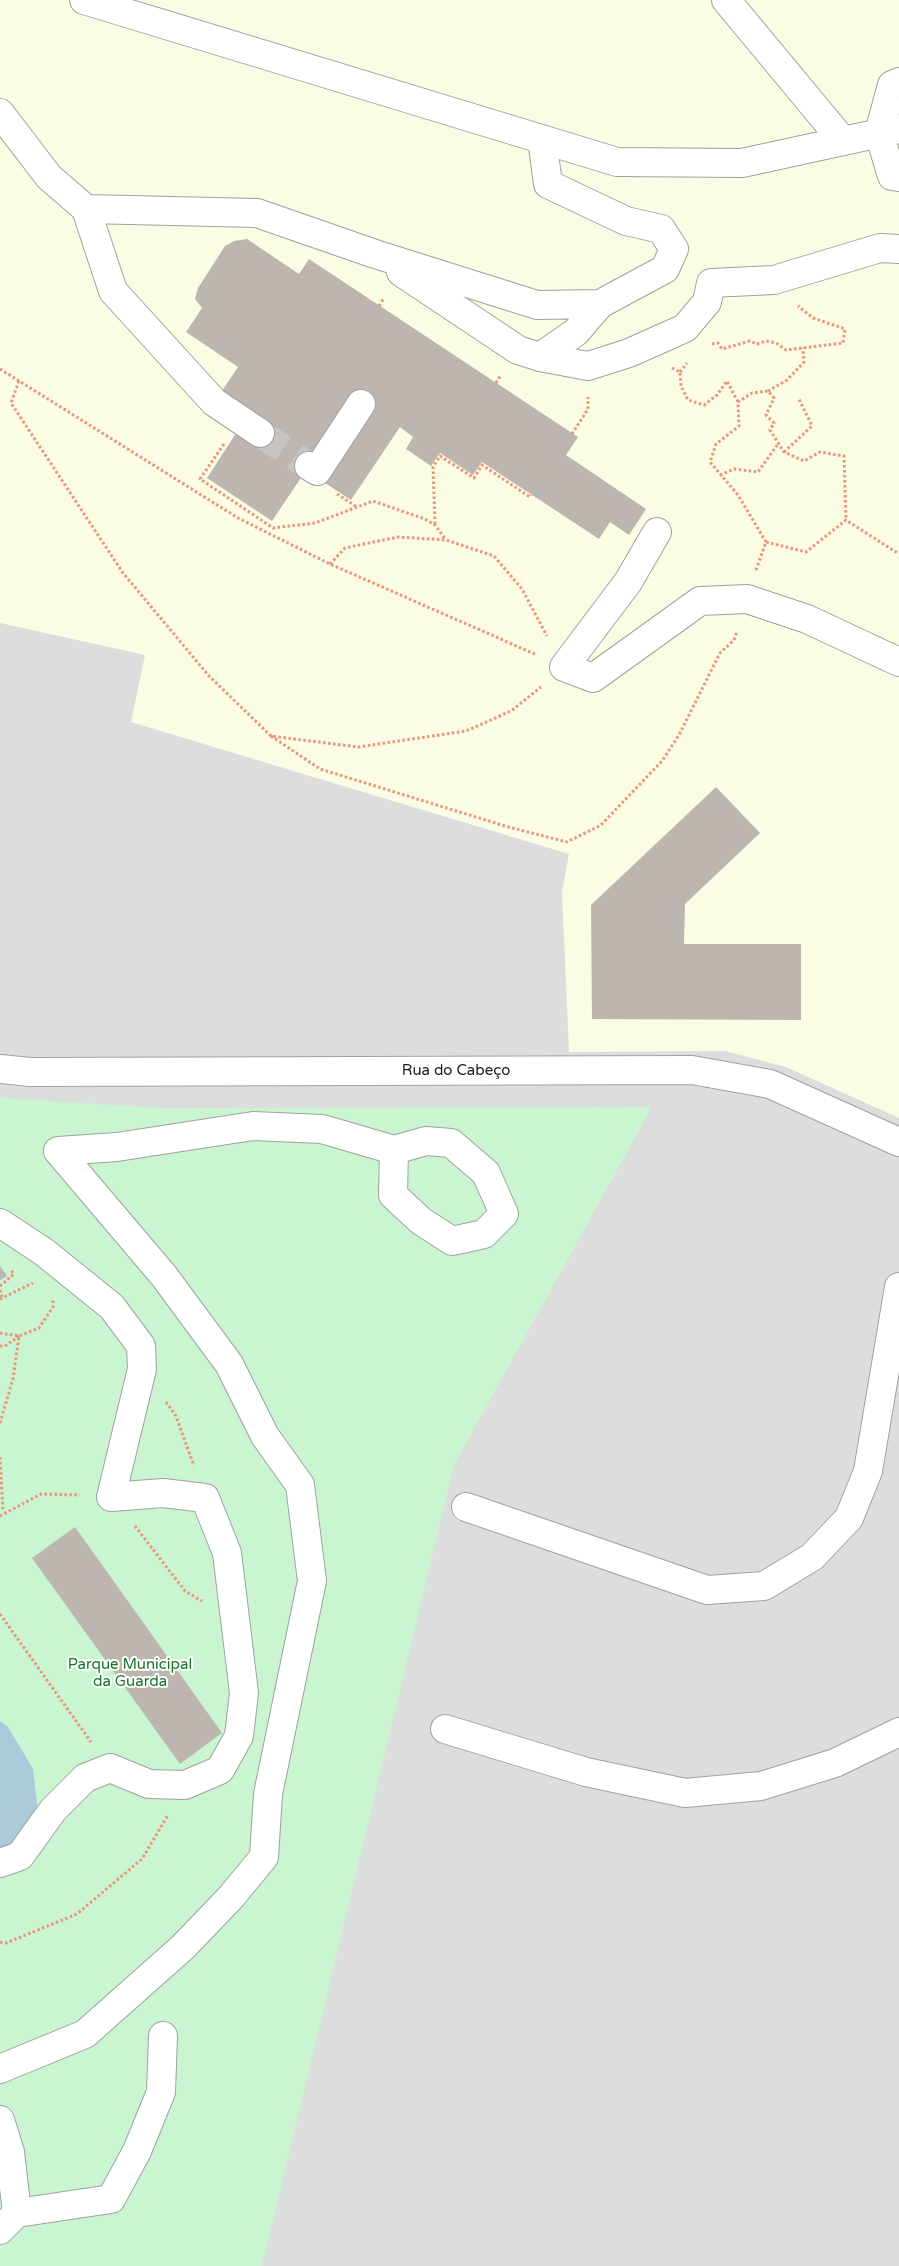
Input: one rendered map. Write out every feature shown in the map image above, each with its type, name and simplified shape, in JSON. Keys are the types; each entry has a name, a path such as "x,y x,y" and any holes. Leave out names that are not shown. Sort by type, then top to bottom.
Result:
{"street":[{"path":"84,0 120,6 617,162 742,163 889,131"},
{"path":"726,0 843,141"},
{"path":"899,82 892,84 889,131 892,176 899,177"},
{"path":"0,112 49,177 86,208 113,291 214,402 260,433"},
{"path":"540,357 576,332 600,304 665,268 674,249 661,229 626,221 548,184 542,139"},
{"path":"86,208 257,213 375,254 537,305 600,304"},
{"path":"375,254 518,350 540,357 588,366 629,353 685,328 707,302 711,283 774,280 880,248 899,249"},
{"path":"309,466 317,471 361,404"},
{"path":"656,532 628,582 564,667 593,678 700,601 747,598 807,619 899,662"},
{"name":"Rua do Cabeço","path":"0,1069 30,1072 692,1070 770,1084 899,1142"},
{"path":"0,2069 85,2034 183,1947 231,1897 264,1858 268,1794 312,1581 300,1485 265,1436 229,1364 164,1276 58,1152 117,1147 253,1126 322,1129 394,1150"},
{"path":"0,1223 44,1252 62,1282 112,1307 141,1346 142,1369 111,1496 163,1493 205,1498 227,1553 244,1693 238,1736 220,1770 185,1785 149,1784 110,1768 85,1778 52,1810 20,1856 0,1862"},
{"path":"466,1507 707,1590 764,1586 812,1557 849,1518 868,1471 899,1287"},
{"path":"445,1729 586,1772 685,1793 761,1786 836,1763 899,1732"},
{"path":"0,2120 10,2152 8,2221 112,2199 137,2151 161,2092 163,2036"}],"path":[{"path":"709,344 718,343 722,349 750,341 757,344 766,341 776,343 786,350 842,343 845,329 813,318 792,302 774,280"},
{"path":"738,402 752,393 768,391 787,380 804,362 803,348"},
{"path":"690,359 680,372 681,386 688,400 704,405 716,395 727,381 738,402 739,426 716,444 710,462 738,495 766,542 806,552 846,520"},
{"path":"667,365 680,372"},
{"path":"0,369 238,518 330,564 564,667"},
{"path":"19,381 11,403 123,573 209,676 271,736 320,769 505,826 567,842 601,825 662,762 679,735 720,653 734,640 766,542"},
{"path":"768,391 774,398 766,415 774,423 770,430 784,452 804,461 820,452 844,456 846,520"},
{"path":"784,452 812,426 799,399"},
{"path":"572,434 588,409"},
{"path":"225,441 200,479 274,528 315,523 373,501 425,519 435,525 446,540"},
{"path":"720,475 734,469 758,472 778,444"},
{"path":"435,525 433,467 440,456 474,478 482,465 531,495"},
{"path":"335,492 357,507"},
{"path":"846,520 899,554"},
{"path":"330,564 344,548 398,536 446,540 494,556 522,589 564,667"},
{"path":"271,736 358,747 466,731 511,711 564,667"},
{"path":"0,1286 14,1274 9,1268"},
{"path":"0,1290 1,1298 33,1282 62,1282 53,1307 39,1328 19,1336 5,1346 0,1346"},
{"path":"0,1333 19,1336"},
{"path":"0,1423 13,1379 19,1336"},
{"path":"142,1369 176,1416 205,1498"},
{"path":"0,1457 2,1514 41,1494 111,1496 184,1591 235,1620"},
{"path":"0,1614 110,1768"},
{"path":"0,1942 6,1943 77,1914 142,1860 185,1785"}],"shaded area":[{"path":"0,0 899,0 899,2266 0,2266"},
{"path":"0,0 899,0 899,1118 786,1067 725,1051 569,1052 562,892 569,854 131,722 145,655 0,623"}],"green space":[{"name":"Parque Municipal da Guarda","path":"0,1098 160,1108 652,1107 454,1465 262,2266 0,2266"}],"water":[{"path":"0,1721 8,1727 33,1769 38,1812 14,1846 0,1850"}],"building":[{"path":"247,239 299,274 309,259 578,437 566,455 646,509 629,535 610,522 599,539 482,462 473,475 440,453 431,466 406,449 413,437 400,427 351,500 322,481 309,466 272,521 207,478 238,430 220,394 238,367 186,332 202,308 195,299 198,288 225,246 234,241"},
{"path":"716,787 760,833 685,904 684,944 801,944 801,1020 592,1019 591,905"},
{"path":"0,1266 7,1276 0,1280"},
{"path":"75,1527 222,1733 180,1764 32,1558"}],"tunnel":[{"path":"260,433 309,466"}]}
